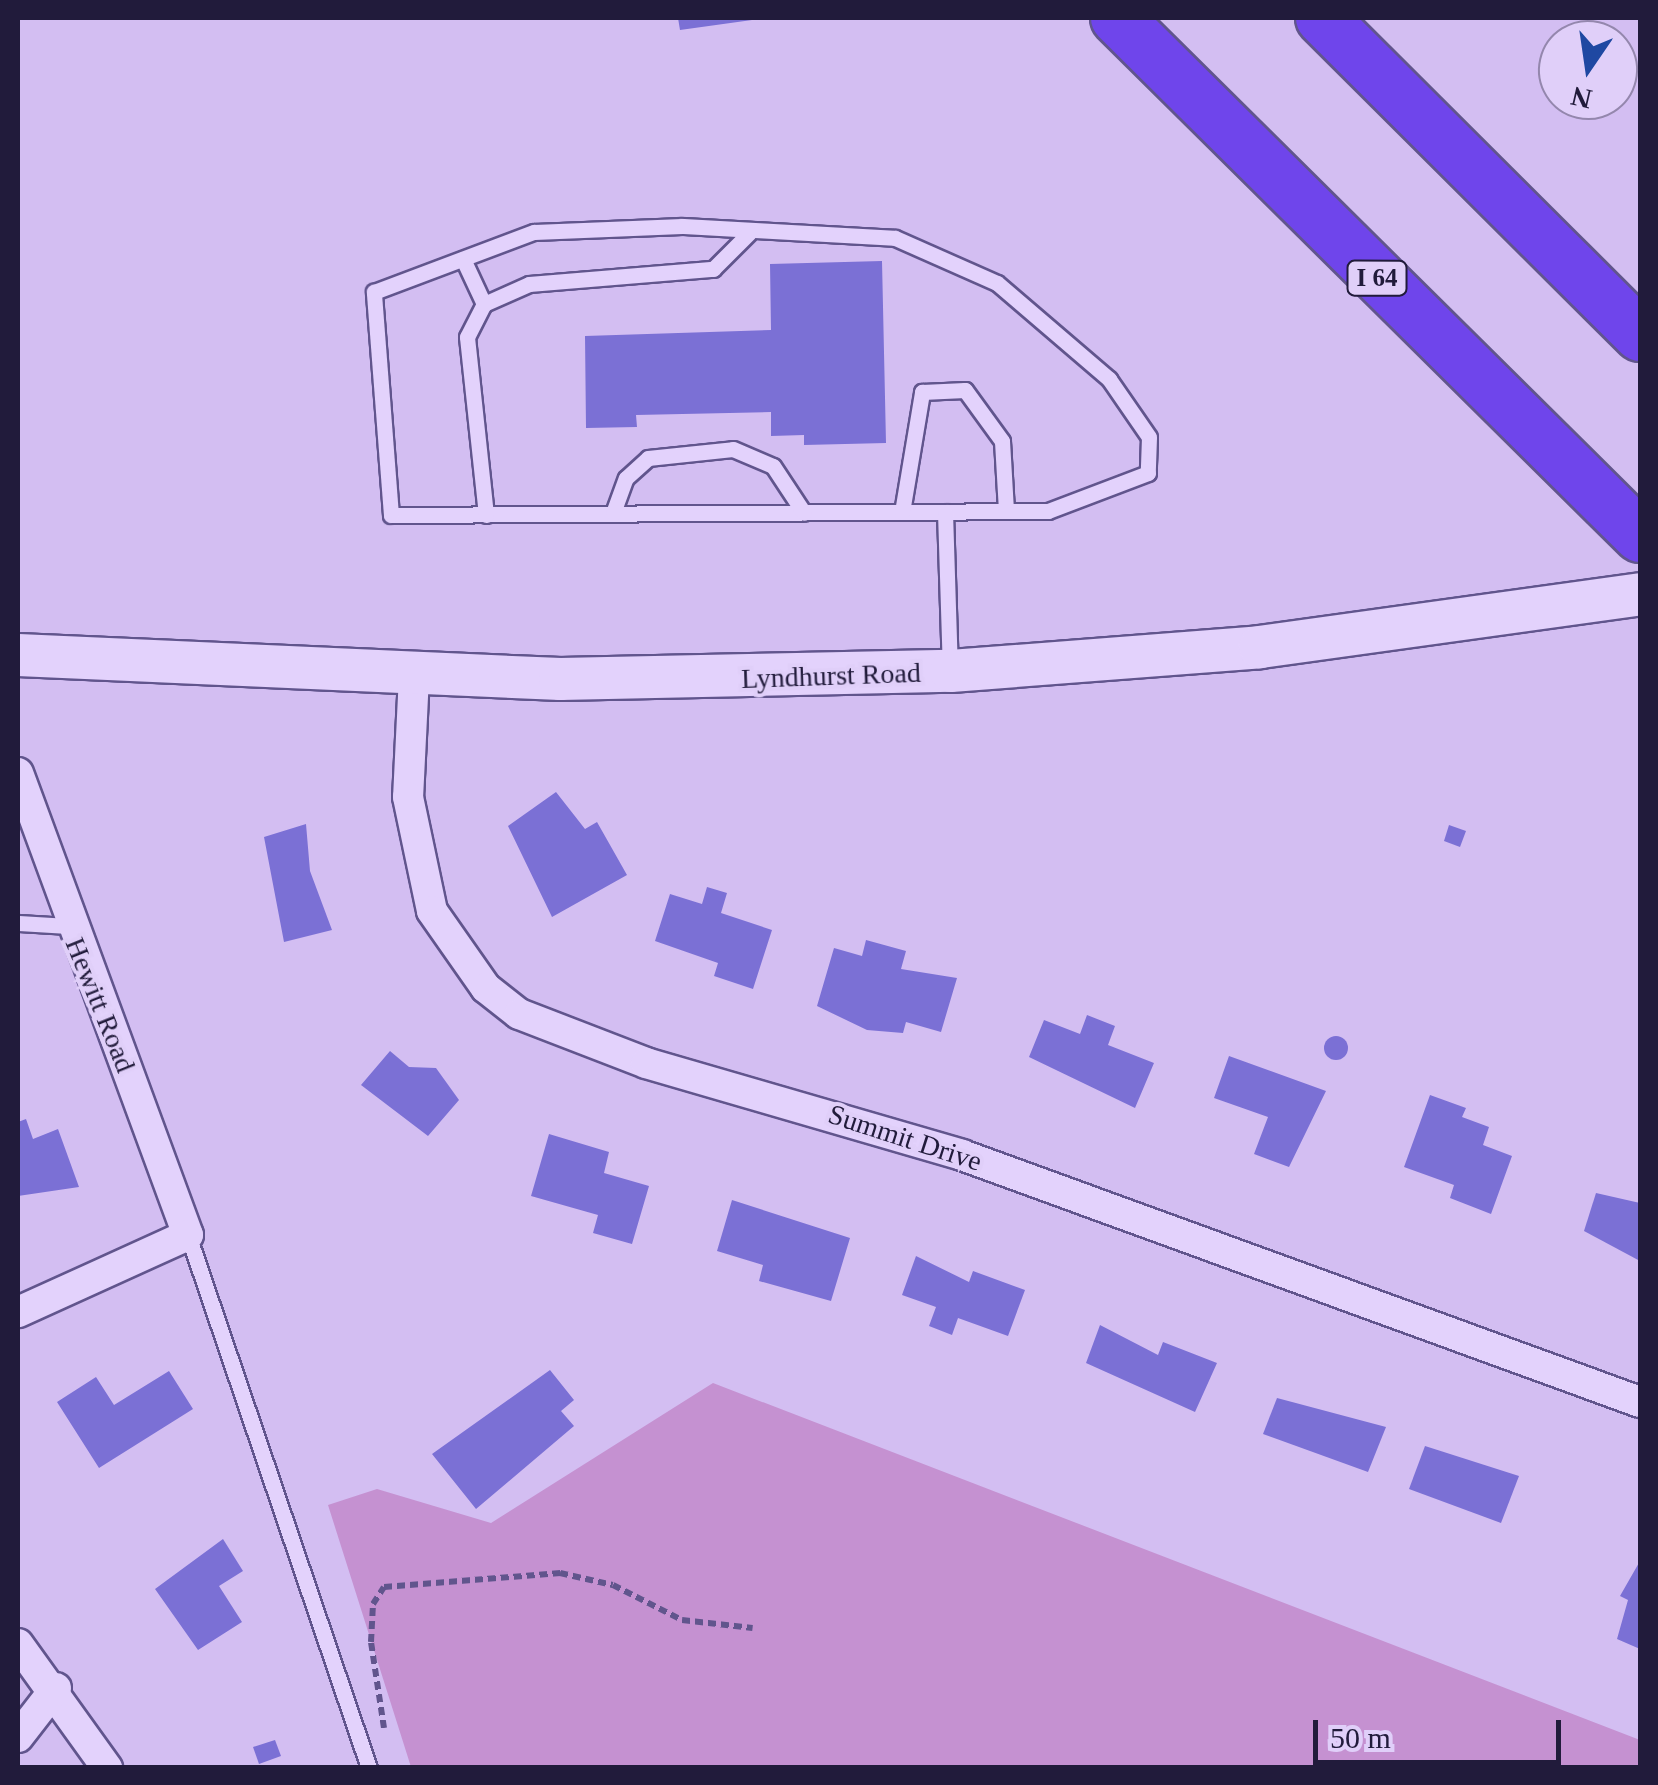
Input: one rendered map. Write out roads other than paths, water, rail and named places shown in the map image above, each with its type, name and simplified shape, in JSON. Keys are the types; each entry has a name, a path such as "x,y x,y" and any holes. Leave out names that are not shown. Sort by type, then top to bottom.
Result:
{"highway":[{"name":"I 64","path":"1117,18 1640,536"},
{"path":"1322,18 1640,335"}],"main road":[{"name":"Lyndhurst Road","path":"18,654 414,676 950,671 1260,648 1624,597"}],"street":[{"name":"Summit Drive","path":"414,676 408,797 432,911 486,988 519,1014 592,1046 962,1156 1640,1402"},
{"name":"Hewitt Road","path":"18,773 69,926 188,1236"},
{"path":"18,1312 188,1236"},
{"path":"18,1644 56,1688 107,1768"},
{"path":"18,1737 56,1688"}],"lane":[{"path":"534,232 749,233 872,234 919,246 1036,308 1109,379 1148,436 1148,473 1075,504 1006,511 391,515 374,292 534,232"},
{"path":"486,515 467,337 484,304 528,284 713,269 749,233"},
{"path":"463,259 484,304"},
{"path":"902,512 922,392 966,390 1002,441 1006,511"},
{"path":"613,514 626,478 648,458 733,449 773,466 804,513"},
{"path":"945,512 950,671"},
{"path":"18,923 69,926"},
{"path":"188,1236 369,1768"}]}
